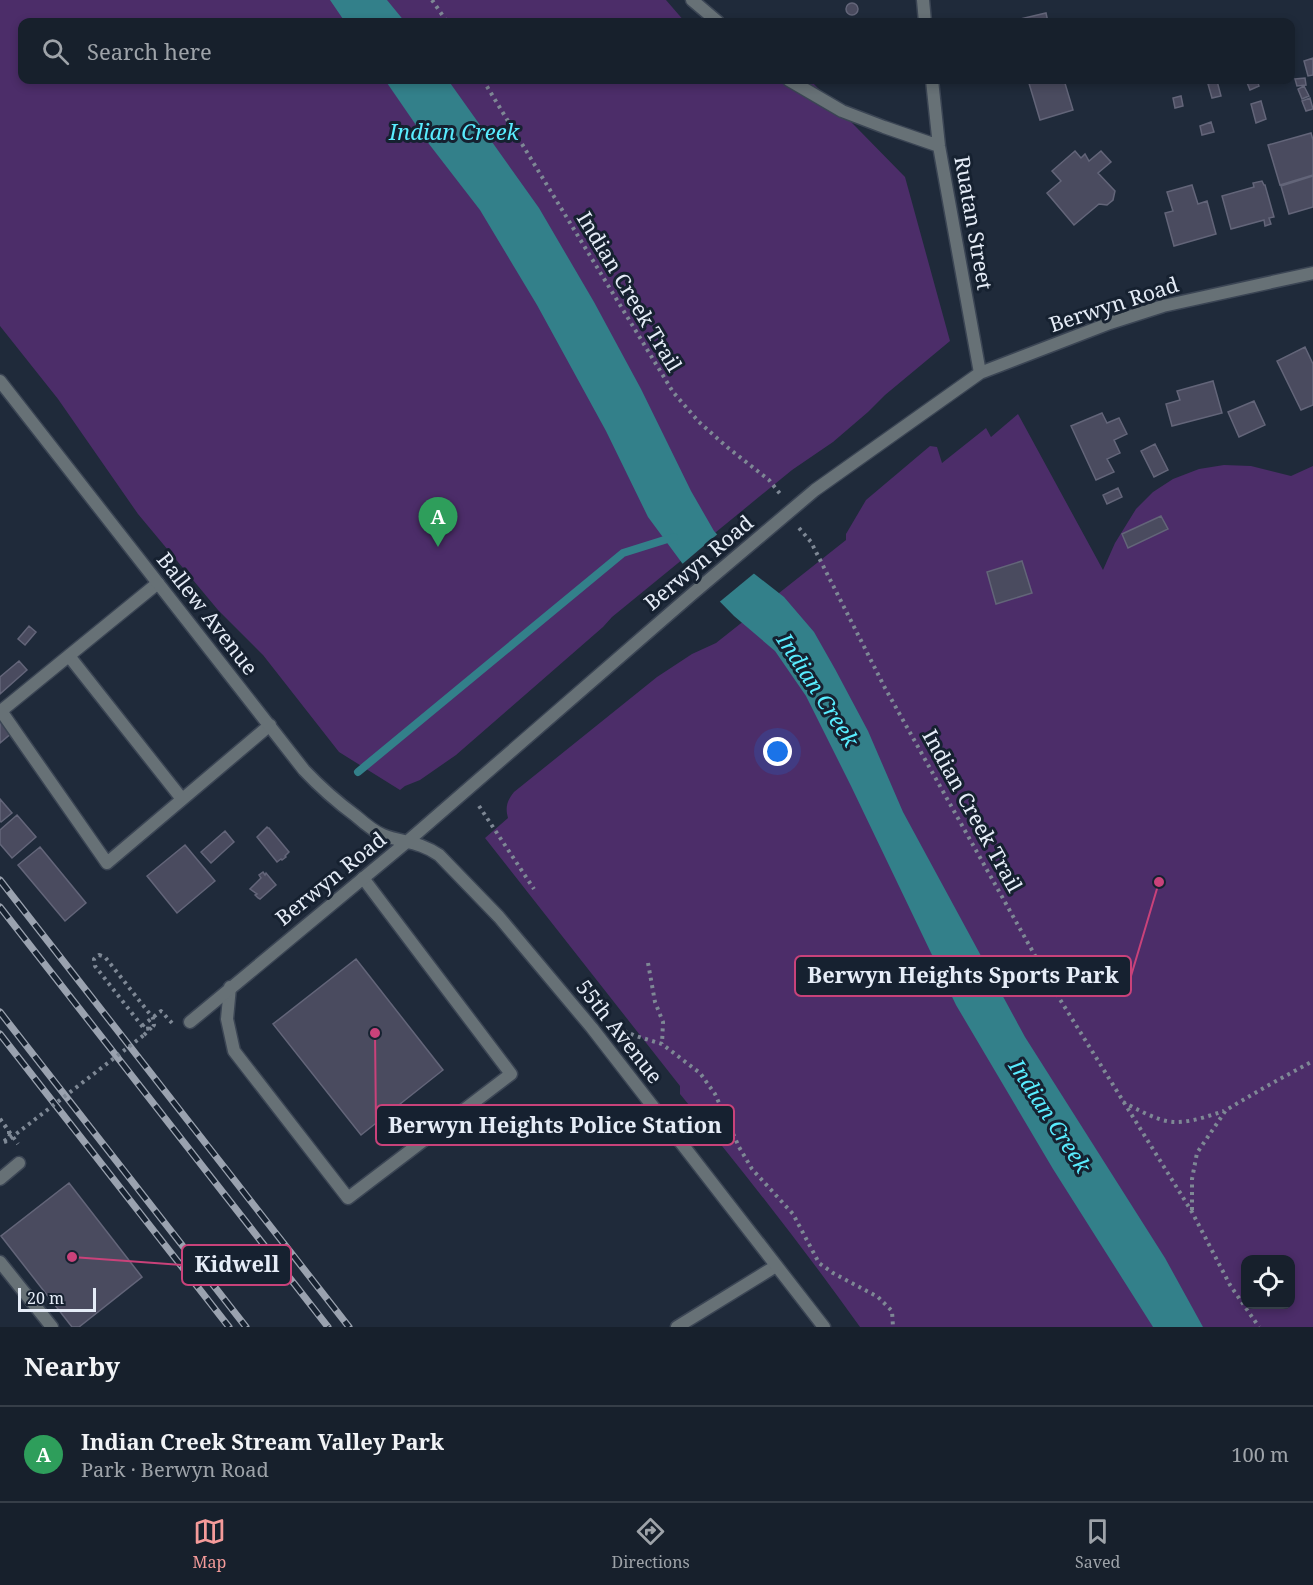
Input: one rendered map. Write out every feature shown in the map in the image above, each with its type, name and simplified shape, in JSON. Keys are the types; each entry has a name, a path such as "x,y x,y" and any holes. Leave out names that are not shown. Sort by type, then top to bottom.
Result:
{"street":[{"path":"692,0 713,18"},
{"path":"923,0 925,18"},
{"path":"796,84 842,111 939,146"},
{"name":"Ruatan Street","path":"932,84 939,146 980,373"},
{"name":"Berwyn Road","path":"190,1022 408,841 815,490 980,373 1110,323 1163,306 1313,273"},
{"name":"Ballew Avenue","path":"0,381 304,770 323,790 373,830 408,841"},
{"path":"158,583 1,711 107,863 270,725"},
{"path":"69,656 182,799"},
{"name":"55th Avenue","path":"408,841 439,855 499,917 592,1028 824,1327"},
{"path":"230,987 227,1019 234,1051 348,1198 511,1074 363,878"},
{"path":"0,1179 19,1162"},
{"path":"0,1262 52,1327"},
{"path":"677,1327 776,1266"}],"path":[{"path":"432,0 444,18"},
{"name":"Indian Creek Trail","path":"485,84 673,392 699,422 769,480 780,495"},
{"name":"Indian Creek Trail","path":"802,530 811,542 885,687 1056,993 1192,1212 1230,1285 1259,1327"},
{"path":"479,806 534,889"},
{"path":"99,956 95,966 142,1026 152,1026"},
{"path":"99,956 152,1026"},
{"path":"99,956 93,962 142,1026 161,1011 171,1023"},
{"path":"648,963 655,1002 663,1022 662,1044"},
{"path":"592,1028 600,1021 662,1044 700,1073 715,1094 752,1169 793,1214 819,1263 878,1297 892,1311 893,1327"},
{"path":"1,1141 7,1141 152,1026"},
{"name":"Indian Creek Trail","path":"1123,1102 1149,1115 1171,1122 1194,1120 1226,1110 1313,1061"},
{"name":"Indian Creek Trail","path":"1192,1212 1192,1179 1197,1153 1226,1110"},
{"path":"0,1119 12,1138 1,1141"}],"shaded area":[{"path":"0,0 666,0 682,18 18,18 18,84 814,84 905,177 950,341 833,442 792,470 612,617 456,755 420,780 400,790 339,752 263,655 218,610 138,514 58,399 0,326"},
{"path":"1018,414 1103,570 1115,543 1136,509 1153,492 1173,479 1199,469 1224,465 1251,466 1291,476 1313,466 1313,1327 860,1327 772,1209 680,1094 680,1086 485,838 508,818 507,804 514,792 657,677 692,654 716,643 846,540 846,534 866,500 930,446 937,447 942,463 986,428 991,437"}],"water":[{"path":"330,0 387,0 402,18 342,18"},
{"name":"Indian Creek","path":"388,84 451,84 539,208 594,302 641,389 691,491 714,531 752,572 784,597 814,632 868,731 903,812 1025,1037 1165,1258 1203,1327 1153,1327 1053,1169 956,1005 806,696 775,651 734,616 682,563 648,517 606,431 537,305 480,210 429,144"}],"pier":[{"path":"720,532 757,571 717,604 680,566"}],"building":[{"path":"854,3 858,9 854,15 850,15 846,7"},
{"path":"1046,13 1047,18 1025,18"},
{"path":"1313,58 1313,75 1308,76 1304,61"},
{"path":"1305,78 1306,85 1297,86 1295,79"},
{"path":"1029,84 1065,84 1073,110 1040,120"},
{"path":"1208,84 1218,84 1221,96 1212,98"},
{"path":"1248,84 1258,84 1259,86 1250,90"},
{"path":"1304,86 1309,96 1302,99 1298,89"},
{"path":"1181,96 1183,106 1175,108 1173,98"},
{"path":"1310,98 1313,109 1306,111 1302,101"},
{"path":"1261,101 1266,119 1256,123 1251,104"},
{"path":"1211,122 1214,132 1202,135 1200,126"},
{"path":"1311,133 1313,175 1280,185 1268,145"},
{"path":"1075,151 1081,158 1085,154 1089,161 1101,151 1111,162 1098,173 1115,191 1113,200 1107,205 1099,204 1074,225 1047,193 1061,181 1052,171"},
{"path":"1313,176 1313,207 1289,214 1281,186"},
{"path":"1262,181 1274,217 1269,218 1271,224 1265,226 1264,220 1231,229 1222,196 1254,187 1253,183"},
{"path":"1192,185 1198,204 1207,201 1216,234 1174,246 1165,213 1173,211 1167,192"},
{"path":"1305,347 1313,364 1313,405 1301,410 1277,361"},
{"path":"1213,381 1222,413 1172,426 1166,404 1180,400 1177,391"},
{"path":"1254,401 1265,425 1239,437 1228,412"},
{"path":"1102,413 1107,423 1119,418 1127,434 1114,440 1120,453 1107,459 1114,472 1096,480 1071,426"},
{"path":"1155,444 1168,470 1154,477 1141,451"},
{"path":"1118,488 1122,497 1107,504 1103,495"},
{"path":"1161,516 1168,529 1128,548 1122,534"},
{"path":"1022,561 1032,593 996,604 987,572"},
{"path":"29,626 36,632 25,645 18,639"},
{"path":"19,661 27,670 0,694 0,677"},
{"path":"0,717 13,732 0,743"},
{"path":"0,799 12,813 1,822 0,821"},
{"path":"17,815 36,837 12,858 0,844 0,830"},
{"path":"267,827 289,852 286,857 277,862 257,837"},
{"path":"225,831 234,842 211,863 201,852"},
{"path":"185,845 215,881 177,913 147,876"},
{"path":"40,847 86,903 65,921 18,865"},
{"path":"263,872 276,885 260,899 250,889 261,878 259,875"},
{"path":"356,959 443,1070 361,1135 273,1024"},
{"path":"69,1183 142,1277 79,1327 72,1327 1,1236"}],"waterway":[{"path":"358,772 623,553 674,537"}],"railway":[{"path":"0,880 349,1327"},
{"path":"0,907 328,1327"},
{"path":"0,1012 246,1327"},
{"path":"0,1034 229,1327"}],"place":[{"name":"Indian Creek Stream Valley Park","path":"438,547"},
{"name":"Berwyn Heights Sports Park","path":"1159,882"},
{"name":"Berwyn Heights Police Station","path":"375,1033"},
{"name":"Kidwell","path":"72,1257"}]}
